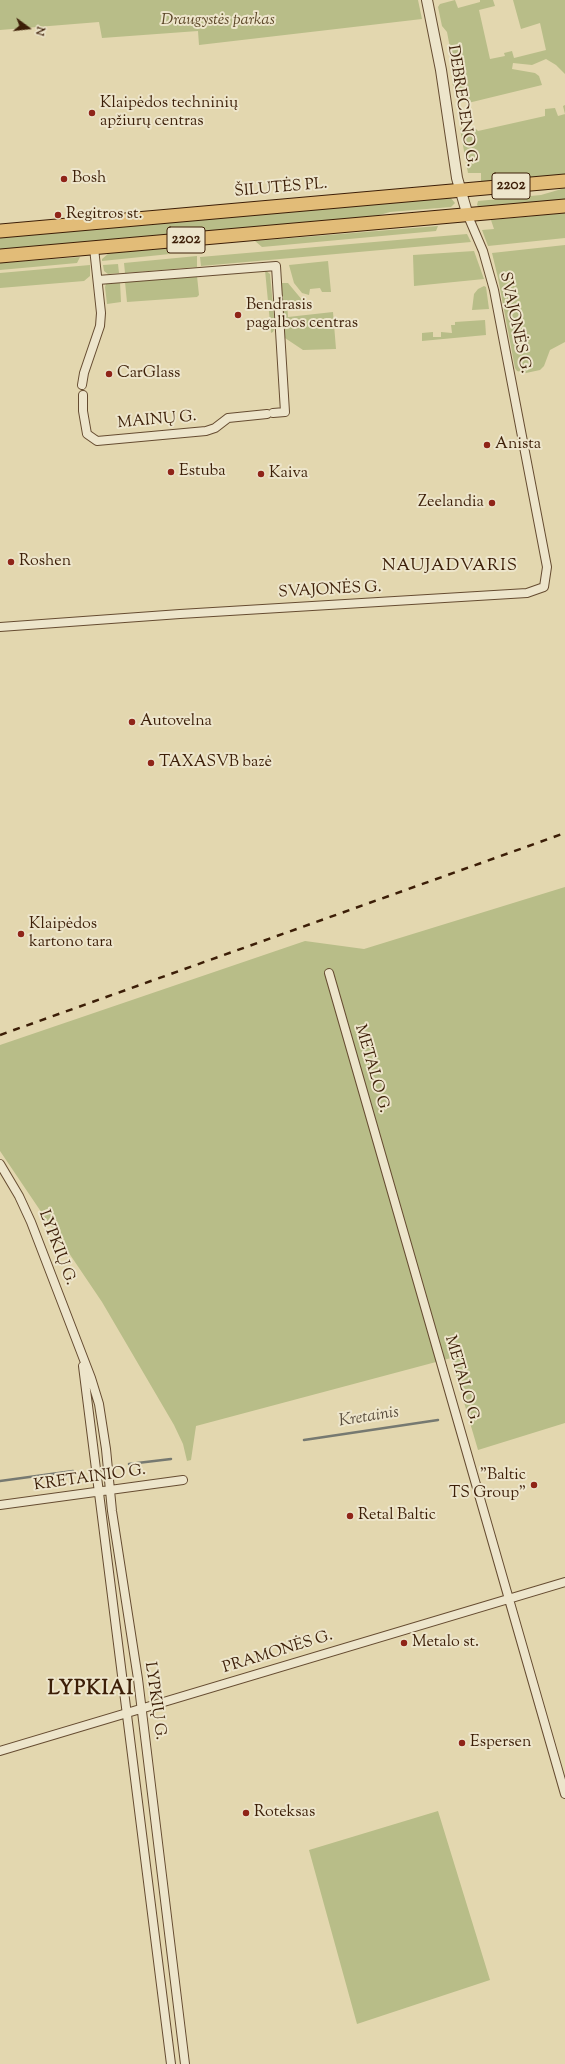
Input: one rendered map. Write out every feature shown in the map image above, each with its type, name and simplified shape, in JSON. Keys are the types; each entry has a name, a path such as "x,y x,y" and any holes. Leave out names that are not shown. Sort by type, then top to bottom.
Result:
{"main road":[{"name":"ŠILUTĖS PL.","path":"0,231 565,181"},
{"name":"2202","path":"0,256 468,216 565,206"}],"street":[{"name":"DEBRECENO G.","path":"427,0 441,70 460,191 468,216"},
{"name":"SVAJONĖS G.","path":"0,627 187,613 527,593 544,587 547,567 494,290 482,251 468,216"},
{"path":"82,385 84,373 100,326 98,280 94,248"},
{"name":"MAINŲ G.","path":"83,394 83,411 87,434 97,441 206,431 215,428 228,418 285,412 276,266 98,280"},
{"name":"METALO G.","path":"329,973 565,1794"},
{"name":"LYPKIŲ G.","path":"0,1164 19,1196 31,1222 91,1378 99,1404 141,1708 185,2064"},
{"name":"LYPKIŲ G.","path":"78,1346 86,1379 98,1492 172,2064"},
{"name":"KRETAINIO G.","path":"0,1505 183,1480"},
{"name":"PRAMONĖS G.","path":"0,1751 126,1712 565,1582"}],"green space":[{"name":"Draugystės parkas","path":"0,0 418,0 422,19 199,45 198,31 102,38 99,22 0,30"},
{"path":"455,0 458,8 480,2 480,0 493,0 495,6 479,10 490,59 505,56 504,53 512,51 514,58 546,50 540,23 521,29 513,0 565,0 565,74 556,65 546,59 532,65 513,63 512,69 535,73 539,76 542,85 468,103 455,93 452,82 454,69 447,32 442,26 438,7 440,4"},
{"path":"555,108 558,116 565,114 565,174 481,183 481,173 468,173 460,129 462,128 464,131 476,129 478,131 545,116 545,109"},
{"path":"565,188 565,200 480,208 477,205 478,201 541,195"},
{"path":"450,197 455,203 451,207 390,212 372,217 0,250 0,237"},
{"path":"565,213 565,238 488,246 482,230 494,229 491,220"},
{"path":"438,226 436,231 262,247 255,241"},
{"path":"467,234 471,242 201,266 200,257"},
{"path":"565,245 565,342 550,350 544,366 540,370 526,373 517,371 515,368 492,253"},
{"path":"170,248 170,254 102,261 102,259 109,253"},
{"path":"474,251 484,279 414,286 413,255"},
{"path":"197,256 197,267 125,273 124,263"},
{"path":"80,257 77,263 0,270 0,263"},
{"path":"328,261 331,292 322,292 320,288 310,289 309,295 302,293 294,283 289,265"},
{"path":"118,264 119,273 108,274 104,271 103,265"},
{"path":"90,265 90,276 84,281 0,288 0,273"},
{"path":"265,270 270,274 275,327 271,333"},
{"path":"197,276 199,295 197,297 127,302 125,282"},
{"path":"120,282 121,302 107,304 106,284"},
{"path":"280,283 288,283 303,301 287,302 288,317 333,312 336,349 303,350 285,338"},
{"path":"484,286 486,287 489,309 472,310 474,294 478,289"},
{"path":"485,320 486,335 422,341 422,333 433,332 433,337 441,337 441,332 452,333 451,325 455,325 455,322"},
{"path":"565,887 565,1423 478,1450 451,1358 196,1426 191,1460 187,1461 183,1444 174,1425 102,1302 0,1151 0,1045 305,941 364,949"},
{"path":"438,1811 490,1980 357,2024 309,1850"}],"waterway":[{"name":"Kretainis","path":"304,1440 438,1420"},
{"name":"Kretainis","path":"129,1464 171,1459"},
{"name":"Kretainis","path":"0,1481 73,1471"}],"railway":[{"path":"0,1035 565,833"}],"place":[{"name":"Klaipėdos techninių apžiurų centras","path":"92,113"},
{"name":"Bosh","path":"64,179"},
{"name":"Regitros st.","path":"58,215"},
{"name":"Bendrasis pagalbos centras","path":"238,315"},
{"name":"CarGlass","path":"109,374"},
{"name":"Anista","path":"487,445"},
{"name":"Estuba","path":"171,472"},
{"name":"Kaiva","path":"261,474"},
{"name":"Zeelandia","path":"492,503"},
{"name":"Roshen","path":"11,562"},
{"name":"Autovelna","path":"132,722"},
{"name":"TAXASVB bazė","path":"151,763"},
{"name":"Klaipėdos kartono tara","path":"21,934"},
{"name":"\"Baltic TS Group\"","path":"534,1485"},
{"name":"Retal Baltic","path":"350,1516"},
{"name":"Metalo st.","path":"404,1643"},
{"name":"Espersen","path":"462,1743"},
{"name":"Roteksas","path":"246,1813"}],"district":[{"name":"NAUJADVARIS","path":"450,567"},
{"name":"LYPKIAI","path":"91,1691"}]}
